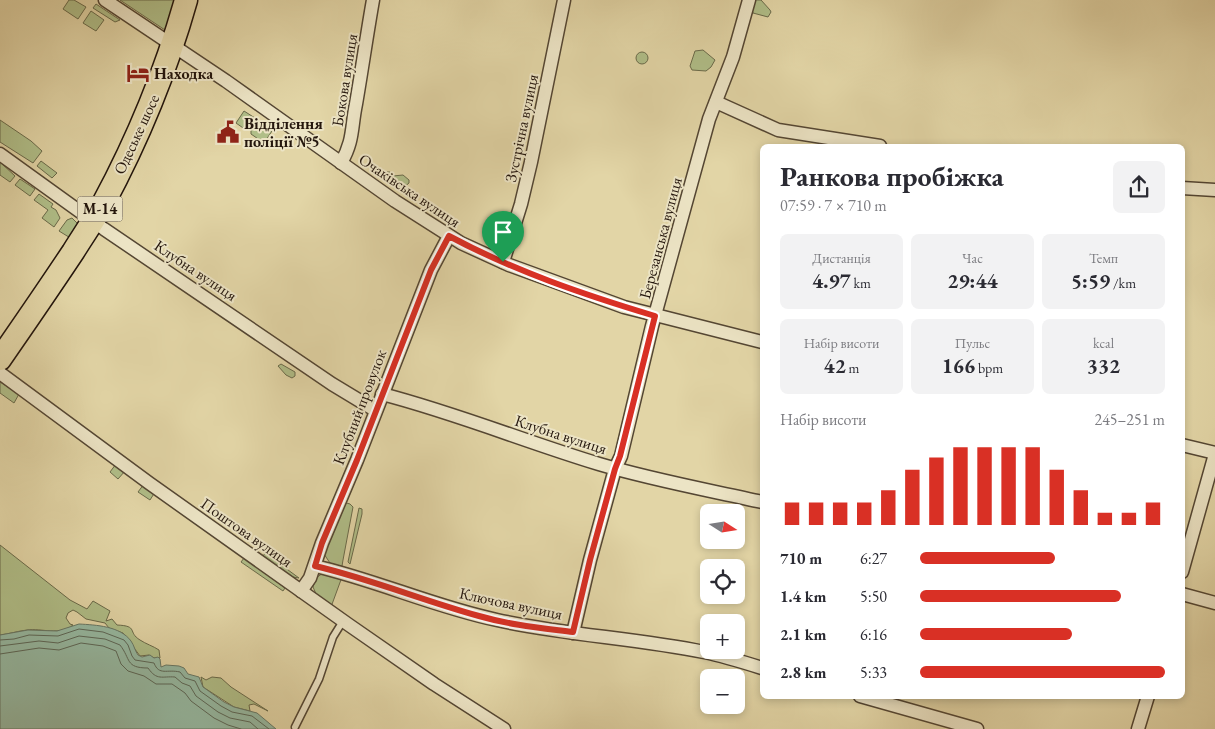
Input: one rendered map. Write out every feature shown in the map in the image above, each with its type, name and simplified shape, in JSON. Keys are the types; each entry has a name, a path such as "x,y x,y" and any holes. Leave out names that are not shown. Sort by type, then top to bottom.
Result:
{"highway":[{"name":"Одеське шосе","path":"0,359 93,221 136,138 173,45 186,0"}],"street":[{"name":"Очаківська вулиця","path":"105,0 270,112 395,201 449,236 503,262 595,297 655,316 760,342"},
{"name":"Бокова вулиця","path":"341,163 352,138 355,107 373,0"},
{"name":"Зустрічна вулиця","path":"503,262 531,162 564,0"},
{"name":"Березанська вулиця","path":"573,632 590,560 620,456 655,316 709,120 733,57 749,0"},
{"path":"716,102 778,130 867,144"},
{"name":"Клубна вулиця","path":"0,154 93,221 330,383 375,410"},
{"path":"1185,188 1215,190"},
{"name":"Клубний провулок","path":"301,591 310,578 315,566 431,270 449,236"},
{"name":"Поштова вулиця","path":"0,373 149,483 343,621 434,684 504,729"},
{"name":"Клубна вулиця","path":"382,394 417,403 525,441 615,469 760,502"},
{"path":"1185,446 1215,454 1185,561"},
{"name":"Ключова вулиця","path":"315,566 355,576 480,617 704,652 760,667"},
{"path":"1185,595 1215,603"},
{"path":"871,699 977,729"},
{"path":"1138,729 1147,699"}],"lane":[{"path":"296,727 319,679 333,637 343,621"}],"shaded area":[{"path":"69,0 74,0 86,7 78,19 63,9"},
{"path":"120,0 179,0 165,30"},
{"path":"754,0 761,0 770,10 771,12 768,17 753,13"},
{"path":"96,4 120,20 115,22 93,8"},
{"path":"91,11 104,20 96,31 83,23"},
{"path":"703,50 715,60 706,71 692,70 690,66 695,51"},
{"path":"642,52 648,58 642,64 636,58"},
{"path":"244,111 255,118 246,130 236,123"},
{"path":"0,120 31,141 42,151 33,163 0,142"},
{"path":"258,121 272,131 264,143 251,134"},
{"path":"41,161 57,173 52,178 37,166"},
{"path":"0,162 15,176 10,182 0,175"},
{"path":"387,172 390,172 393,176 403,175 409,180 409,183 403,188 395,186 385,175"},
{"path":"20,179 35,189 30,196 15,185"},
{"path":"39,194 53,204 51,207 56,210 60,218 54,227 42,218 48,210 34,200"},
{"path":"72,218 78,224 72,239 59,231 67,220"},
{"path":"281,364 295,372 295,376 292,378 286,375 278,366"},
{"path":"0,382 19,394 14,403 0,393"},
{"path":"116,464 125,471 118,479 110,472"},
{"path":"144,484 155,492 150,500 138,492"},
{"path":"343,502 353,507 342,566 339,567 330,563 324,554"},
{"path":"359,508 362,509 362,514 350,564 348,562"},
{"path":"0,545 70,600 87,609 93,601 110,611 106,621 112,619 117,625 131,628 136,637 159,650 160,658 154,658 149,655 140,656 123,633 109,628 105,623 86,619 73,610 68,613 66,618 73,625 68,628 57,631 27,630 0,635"},
{"path":"265,553 299,578 293,577 262,558"},
{"path":"244,558 285,588 283,591 241,562"},
{"path":"323,573 342,577 331,607 317,596 313,587 316,578"},
{"path":"201,677 206,680 212,677 221,678 231,687 268,711 254,704 249,705 250,711 234,707 203,687"}],"water":[{"path":"79,624 107,627 121,632 131,641 138,655 142,657 150,655 154,658 158,657 161,667 166,665 184,668 188,674 199,677 203,687 224,702 234,707 257,713 276,729 0,729 0,635 28,630 57,631"}],"place":[{"name":"Находка","path":"138,73"},
{"name":"Відділення поліції №5","path":"228,132"}],"route":[{"path":"449,236 503,262 595,297 655,316 640,382 590,560 573,632 480,617 355,576 315,566 322,543 357,460 431,270 449,236"}]}
